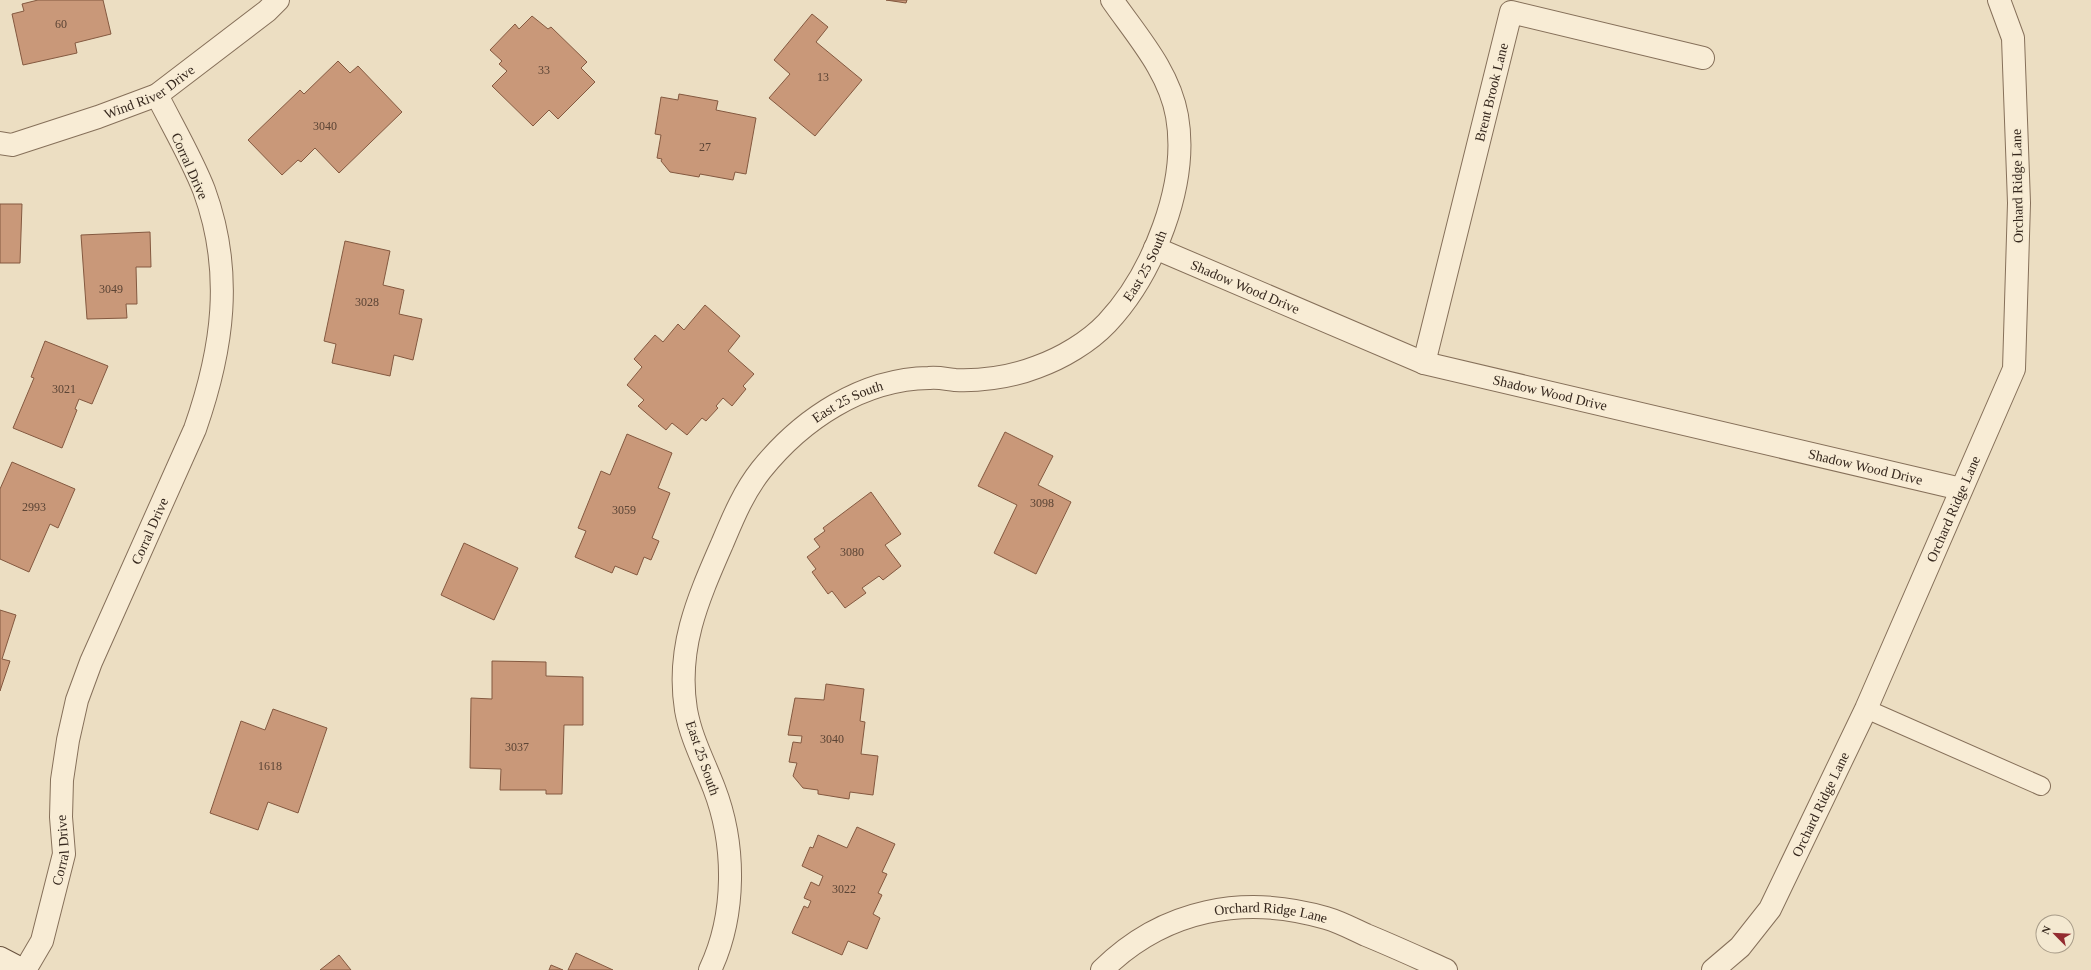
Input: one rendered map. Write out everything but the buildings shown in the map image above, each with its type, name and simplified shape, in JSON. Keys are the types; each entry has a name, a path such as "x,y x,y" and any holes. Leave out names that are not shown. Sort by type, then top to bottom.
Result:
{"street":[{"name":"Wind River Drive","path":"0,143 12,145 98,117 157,95 267,11 278,0"},
{"name":"East 25 South","path":"710,970 717,956 725,923 730,889 729,855 724,822 715,790 692,735 686,708 684,681 685,653 689,625 698,598 742,498 759,473 778,450 800,430 826,411 854,395 884,384 907,379 984,379 1011,375 1037,367 1062,356 1085,342 1106,324 1125,300 1141,275 1155,248 1168,213 1176,177 1179,152 1177,116 1171,93 1162,72 1112,0"},
{"name":"Orchard Ridge Lane","path":"1713,970 1740,947 1770,909 1866,709 2014,369 2019,203 2013,38 1999,0"},
{"name":"Brent Brook Lane","path":"1424,363 1511,12 1703,58"},
{"name":"Corral Drive","path":"24,970 42,941 64,854 61,817 62,780 68,740 77,700 91,662 194,429 208,390 217,352 222,314 221,275 212,218 204,190 157,95"},
{"name":"Shadow Wood Drive","path":"1155,248 1424,363 1961,488"},
{"name":"Orchard Ridge Lane","path":"1102,970 1135,941 1185,917 1220,909 1270,907 1300,911 1328,918 1446,970"},
{"path":"0,958 24,970"}],"lane":[{"path":"1866,709 2041,786"}]}
